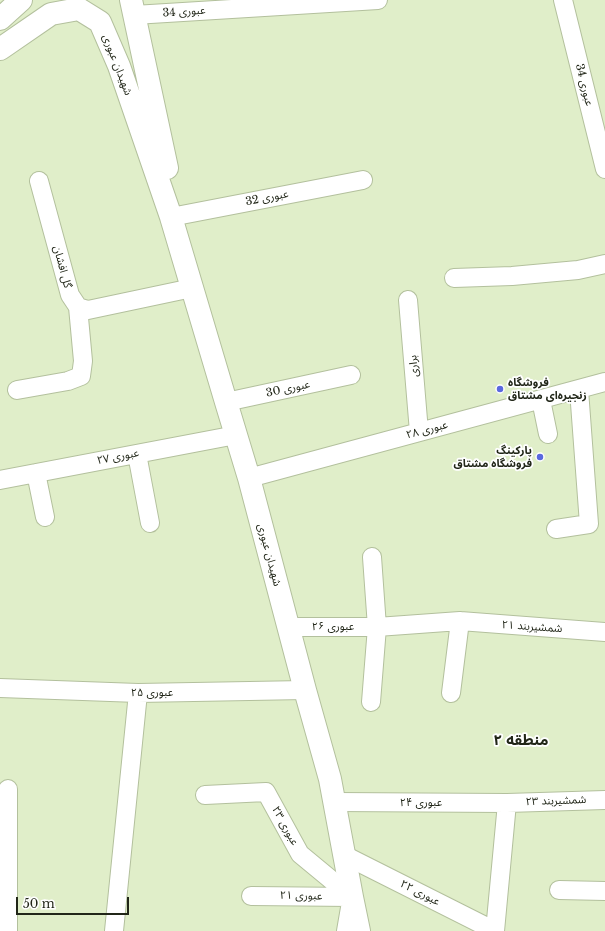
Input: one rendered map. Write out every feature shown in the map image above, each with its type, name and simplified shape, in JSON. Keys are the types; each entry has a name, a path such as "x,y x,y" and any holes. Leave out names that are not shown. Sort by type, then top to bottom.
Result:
{"main road":[{"path":"0,19 21,0"},
{"name":"شهیدان عبوری","path":"132,7 172,192 171,217"},
{"name":"شهیدان عبوری","path":"0,48 51,14 79,9 100,22 118,66 171,217 249,478 304,690 330,779 359,931"}],"street":[{"name":"عبوری 34","path":"132,7 141,15 378,0"},
{"name":"عبوری 34","path":"563,0 605,169"},
{"name":"عبوری 32","path":"171,217 363,180"},
{"name":"گل افشان","path":"39,181 70,295 78,307"},
{"path":"454,278 512,276 578,270 605,264"},
{"path":"16,390 68,381 81,376 83,362 78,307 88,310 192,288"},
{"name":"براری","path":"408,300 419,432"},
{"name":"عبوری 30","path":"226,402 351,375"},
{"name":"عبوری ۲۸","path":"249,478 605,382"},
{"path":"556,528 589,524 578,390"},
{"path":"540,400 548,434"},
{"name":"عبوری ۲۷","path":"0,480 236,435"},
{"path":"137,454 150,523"},
{"path":"36,473 45,517"},
{"path":"371,702 377,627 372,557"},
{"path":"451,693 460,622"},
{"name":"عبوری ۲۶","path":"288,627 377,627 460,622"},
{"name":"شمشیربند ۲۱","path":"460,622 605,632"},
{"name":"عبوری ۲۵","path":"0,688 138,693 304,690"},
{"path":"114,931 138,693"},
{"path":"8,789 8,931"},
{"name":"عبوری ۲۳","path":"204,795 266,792 300,854 352,897"},
{"name":"شمشیربند ۲۳","path":"507,803 605,800"},
{"name":"عبوری ۲۴","path":"335,802 507,803"},
{"path":"495,931 507,803"},
{"name":"عبوری ۲۲","path":"344,855 495,931"},
{"path":"559,890 605,891"},
{"name":"عبوری ۲۱","path":"251,896 352,897"},
{"name":"شهیدان عبوری","path":"346,931 352,897"}],"place":[{"name":"فروشگاه زنجیره‌ای مشتاق","path":"500,389"},
{"name":"پارکینگ فروشگاه مشتاق","path":"540,457"}],"district":[{"name":"منطقه ۲","path":"521,741"}]}
